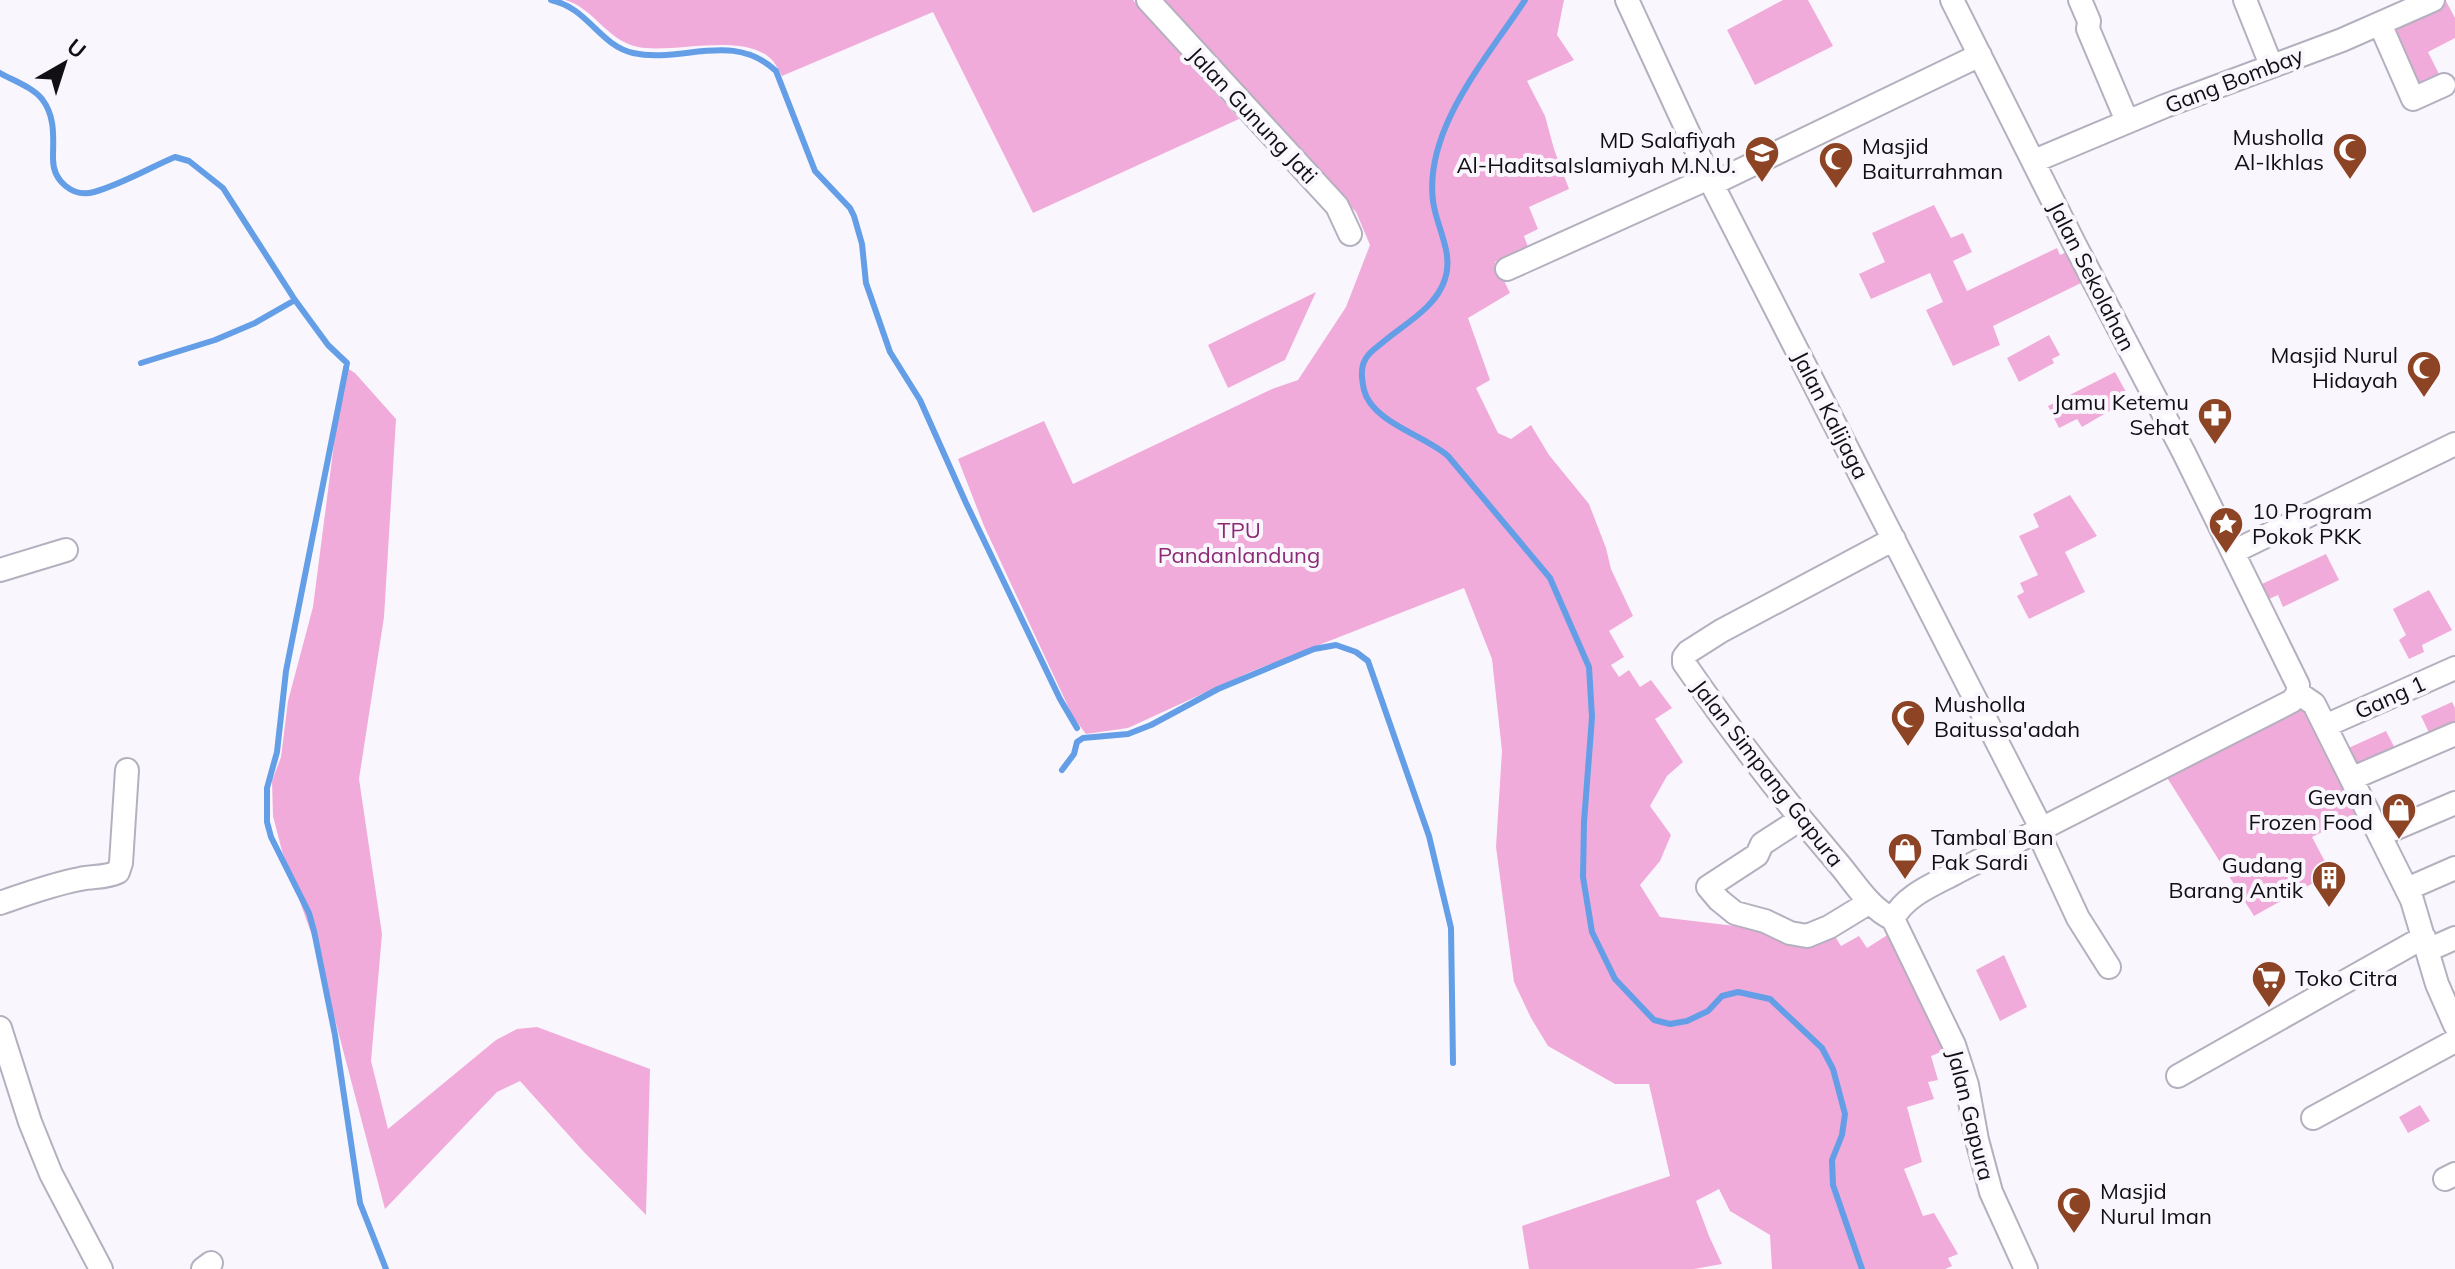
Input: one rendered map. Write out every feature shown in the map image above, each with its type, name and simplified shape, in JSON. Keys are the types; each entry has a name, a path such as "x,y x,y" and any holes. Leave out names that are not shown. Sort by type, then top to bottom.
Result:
{"street":[{"name":"Jalan Gunung Jati","path":"1148,0 1337,206 1350,234"},
{"name":"Jalan Kalijaga","path":"1627,0 1711,181 2039,829 2078,918 2109,967"},
{"name":"Jalan Sekolahan","path":"1952,0 2233,552 2298,685 2298,693 2314,704 2410,894 2437,984 2455,1025"},
{"path":"2080,0 2089,21 2088,29 2127,121"},
{"path":"2245,0 2271,65"},
{"name":"Gang Bombay","path":"2034,161 2127,121 2342,40 2433,0"},
{"path":"2380,24 2413,99 2444,85"},
{"path":"1507,269 1711,181 1980,55"},
{"path":"2233,552 2455,444"},
{"name":"Jalan Simpang Gapura","path":"1893,919 1870,902 1799,820 1730,731 1684,663 1684,657 1721,631 1894,539"},
{"path":"0,570 66,550"},
{"name":"Gang 1","path":"2325,726 2455,668"},
{"path":"1893,919 1897,911 1915,896 2039,829 2292,701 2298,693"},
{"path":"2353,778 2455,734"},
{"path":"0,903 50,887 118,872 127,770"},
{"path":"2380,835 2455,803"},
{"path":"1799,820 1762,844 1757,855 1708,887 1719,900 1742,916 1807,936 1829,927 1870,902"},
{"path":"2410,894 2455,868"},
{"name":"Jalan Gapura","path":"1893,919 1954,1045 1967,1085 1991,1192 2026,1269"},
{"path":"2178,1076 2426,944 2455,938"},
{"path":"0,1028 5,1067 51,1174 101,1269"},
{"path":"2313,1118 2455,1041"}],"green space":[{"path":"565,0 1133,0 1239,119 1033,213 933,12 782,76 772,60 760,51 744,47 653,48 627,44 584,10"},
{"name":"TPU Pandanlandung","path":"1160,0 1564,0 1557,35 1574,60 1527,81 1545,116 1569,189 1529,207 1538,229 1524,236 1528,247 1495,262 1510,293 1468,318 1490,380 1476,388 1498,433 1511,439 1531,425 1549,455 1589,504 1611,569 1633,616 1609,631 1624,657 1611,665 1619,677 1629,670 1640,687 1651,680 1672,708 1655,719 1683,762 1667,776 1650,806 1671,835 1660,861 1640,885 1660,917 1743,927 1785,939 1831,930 1841,946 1859,936 1867,948 1889,934 1946,1050 1931,1056 1938,1080 1928,1082 1934,1099 1907,1107 1922,1162 1904,1169 1923,1216 1934,1213 1958,1254 1948,1258 1952,1266 1945,1269 1772,1269 1770,1235 1730,1211 1719,1189 1696,1201 1722,1264 1694,1269 1529,1269 1522,1226 1670,1176 1649,1084 1615,1084 1548,1046 1514,982 1496,847 1502,751 1492,659 1464,588 1250,672 1128,728 1086,734 1073,717 984,526 958,459 1044,421 1073,484 1272,389 1298,380 1346,307 1370,245 1356,212"},
{"path":"1783,0 1808,0 1833,46 1755,85 1727,30"},
{"path":"2446,1 2455,18 2455,38 2428,52 2443,82 2416,93 2385,28"},
{"path":"1934,205 1951,238 1963,233 1972,252 1953,261 1967,291 2057,248 2060,255 2069,251 2085,281 1993,326 2000,345 1953,366 1926,310 1943,302 1930,273 1871,299 1859,274 1885,262 1872,233"},
{"path":"1316,292 1285,360 1228,388 1208,345"},
{"path":"2049,335 2060,355 2052,359 2054,363 2019,382 2007,358"},
{"path":"344,366 355,373 396,419 384,617 359,779 382,934 371,1061 388,1129 496,1040 517,1029 537,1027 650,1069 646,1215 520,1081 497,1092 385,1209 315,944 273,816 272,781 281,757 288,701 313,607"},
{"path":"2115,372 2130,399 2082,427 2077,419 2059,428 2048,406"},
{"path":"2070,495 2097,536 2065,552 2085,592 2029,619 2017,596 2024,592 2020,583 2038,575 2019,536 2039,527 2033,514"},
{"path":"2326,554 2339,580 2283,607 2278,595 2269,599 2262,584"},
{"path":"2429,590 2452,630 2422,645 2424,652 2409,659 2399,640 2406,635 2393,609"},
{"path":"2452,702 2455,730 2432,739 2421,716"},
{"path":"2305,704 2362,812 2312,837 2331,873 2254,916 2166,776"},
{"path":"2386,731 2398,754 2358,771 2344,750"},
{"path":"2004,955 2027,1007 2000,1021 1976,970"},
{"path":"2420,1105 2430,1121 2408,1133 2399,1117"}],"waterway":[{"path":"551,0 575,11 611,42 633,53 742,52 776,71 815,171 854,216 862,244 866,283 890,352 920,400 966,503 1060,699 1077,728"},
{"path":"1525,0 1462,94 1438,147 1433,174 1433,201 1447,259 1441,289 1427,307 1366,357 1362,371 1364,390 1377,411 1448,456 1550,578 1589,667 1592,717 1583,877 1592,932 1615,979 1654,1020 1670,1024 1687,1021 1708,1011 1722,996 1738,992 1770,999 1822,1048 1833,1069 1845,1114 1842,1135 1832,1160 1833,1185 1862,1269"},
{"path":"0,73 42,99 50,113 53,128 56,174 72,190 94,192 175,157 189,161 223,188 295,300 328,345 347,363 286,671 277,752 267,788 267,822 271,837 309,913 314,931 335,1035 360,1203 386,1269"},
{"path":"141,363 215,340 255,323 295,300"},
{"path":"1062,770 1074,754 1077,742 1083,738 1128,734 1218,689 1314,649 1336,645 1356,652 1368,661 1429,836 1451,928 1453,1063"}],"place":[{"name":"Musholla Al-Ikhlas","path":"2350,181"},
{"name":"MD Salafiyah Al-HaditsaIslamiyah M.N.U.","path":"1762,184"},
{"name":"Masjid Baiturrahman","path":"1836,190"},
{"name":"Masjid Nurul Hidayah","path":"2424,399"},
{"name":"Jamu Ketemu Sehat","path":"2215,446"},
{"name":"10 Program Pokok PKK","path":"2226,555"},
{"name":"Musholla Baitussa'adah","path":"1908,748"},
{"name":"Gevan Frozen Food","path":"2399,841"},
{"name":"Tambal Ban Pak Sardi","path":"1905,881"},
{"name":"Gudang Barang Antik","path":"2329,909"},
{"name":"Toko Citra","path":"2269,1009"},
{"name":"Masjid Nurul Iman","path":"2074,1235"}]}
